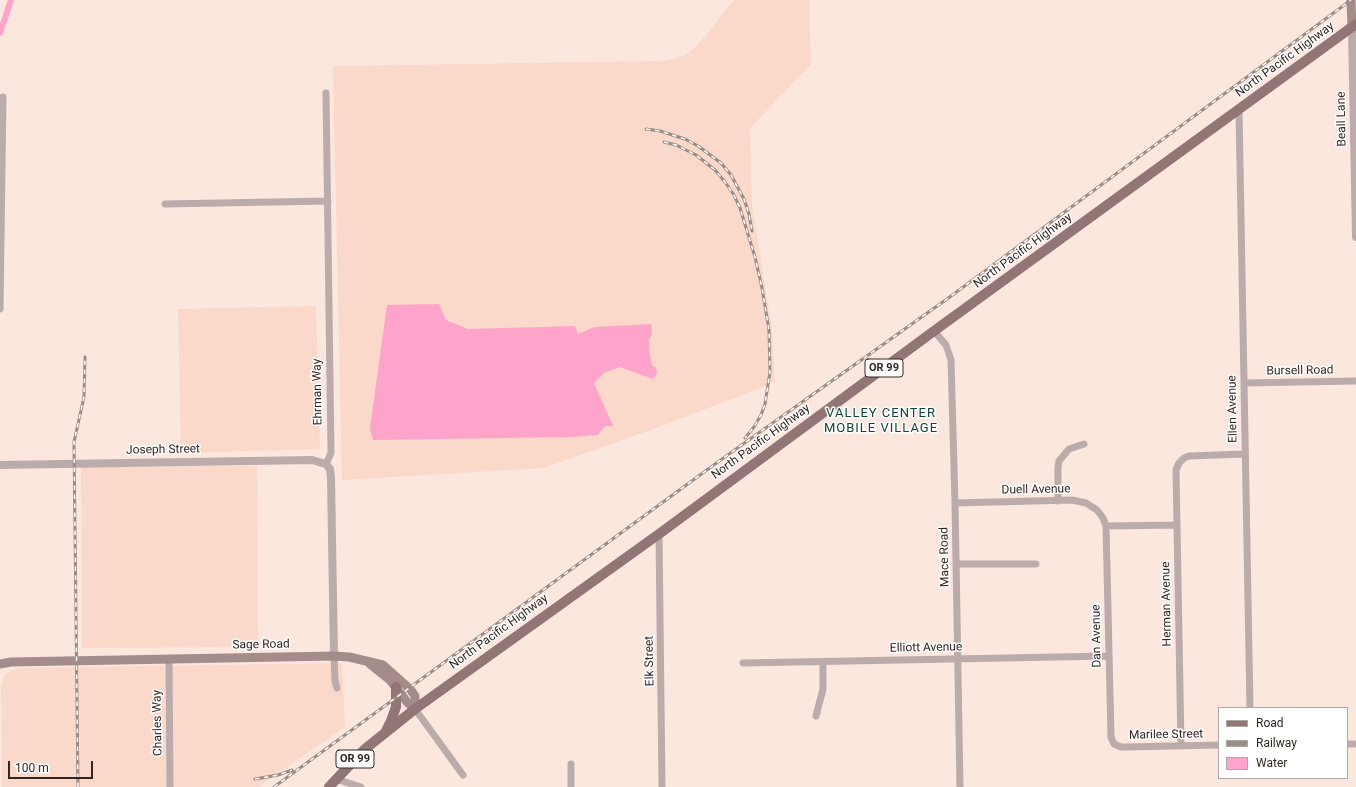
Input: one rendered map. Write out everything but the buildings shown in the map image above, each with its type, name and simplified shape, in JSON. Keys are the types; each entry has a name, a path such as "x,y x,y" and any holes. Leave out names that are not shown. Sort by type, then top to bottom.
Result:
{"main road":[{"name":"Beall Lane","path":"1351,0 1354,26"},
{"name":"North Pacific Highway","path":"332,783 365,749 415,709 659,534 934,331 1354,26"},
{"name":"Sage Road","path":"0,664 11,662 334,656 349,657 383,665 410,689 415,696 415,709"},
{"path":"368,662 396,687 407,702 415,709"},
{"path":"384,734 391,721 396,706 396,687"}],"street":[{"name":"Beall Lane","path":"1354,26 1356,237"},
{"name":"Ehrman Way","path":"326,93 331,453 326,464 330,469 331,478 334,656 335,681 337,688"},
{"path":"0,309 3,96"},
{"name":"Ellen Avenue","path":"1239,110 1250,707"},
{"path":"165,204 328,201"},
{"name":"Mace Road","path":"934,331 946,345 951,360 956,502 960,787"},
{"name":"Bursell Road","path":"1244,383 1356,381"},
{"path":"1058,501 1059,461 1069,448 1084,444"},
{"name":"Herman Avenue","path":"1181,746 1176,470 1179,463 1184,458 1196,455 1245,454"},
{"name":"Joseph Street","path":"0,465 312,460 326,464"},
{"name":"Duell Avenue","path":"956,502 1079,501 1092,506 1097,510 1103,518 1106,526"},
{"path":"1106,526 1176,525"},
{"name":"Dan Avenue","path":"1106,526 1110,731 1114,744"},
{"name":"Elk Street","path":"659,534 662,787"},
{"path":"956,564 1036,564"},
{"name":"Elliott Avenue","path":"743,663 1109,656"},
{"name":"Charles Way","path":"169,660 170,787"},
{"path":"816,716 823,689 824,662"},
{"name":"Sage Road","path":"415,709 462,775"},
{"name":"Marilee Street","path":"1114,744 1121,747 1218,745"},
{"path":"571,764 571,787"},
{"path":"332,783 361,787"}],"shaded area":[{"path":"736,0 809,0 811,64 750,128 752,205 772,330 775,382 667,424 544,468 342,480 333,66 665,61 684,56 693,49 709,32 730,4"},
{"path":"316,306 320,449 181,453 178,309"},
{"path":"257,466 258,647 82,648 81,467"},
{"path":"342,663 345,727 258,787 2,787 1,688 5,674 18,668"}],"water":[{"path":"439,304 446,320 468,329 575,326 578,334 594,327 651,324 652,335 649,339 650,355 652,365 656,368 657,374 653,379 620,367 604,373 594,383 613,426 605,426 598,435 571,437 373,440 370,428 387,305"}],"waterway":[{"path":"0,33 11,0"}],"railway":[{"path":"274,787 715,464 947,299 1351,0"},
{"path":"646,129 660,131 685,139 698,146 721,163 731,175 744,199 749,214 752,231"},
{"path":"664,142 676,145 696,155 715,170 725,182 734,195 740,208 755,257 769,330 770,372 765,404 761,415 745,438"},
{"path":"78,787 74,442 84,397 85,357"},
{"path":"255,779 278,775 292,770"}],"district":[{"name":"VALLEY CENTER MOBILE VILLAGE","path":"881,422"}]}
